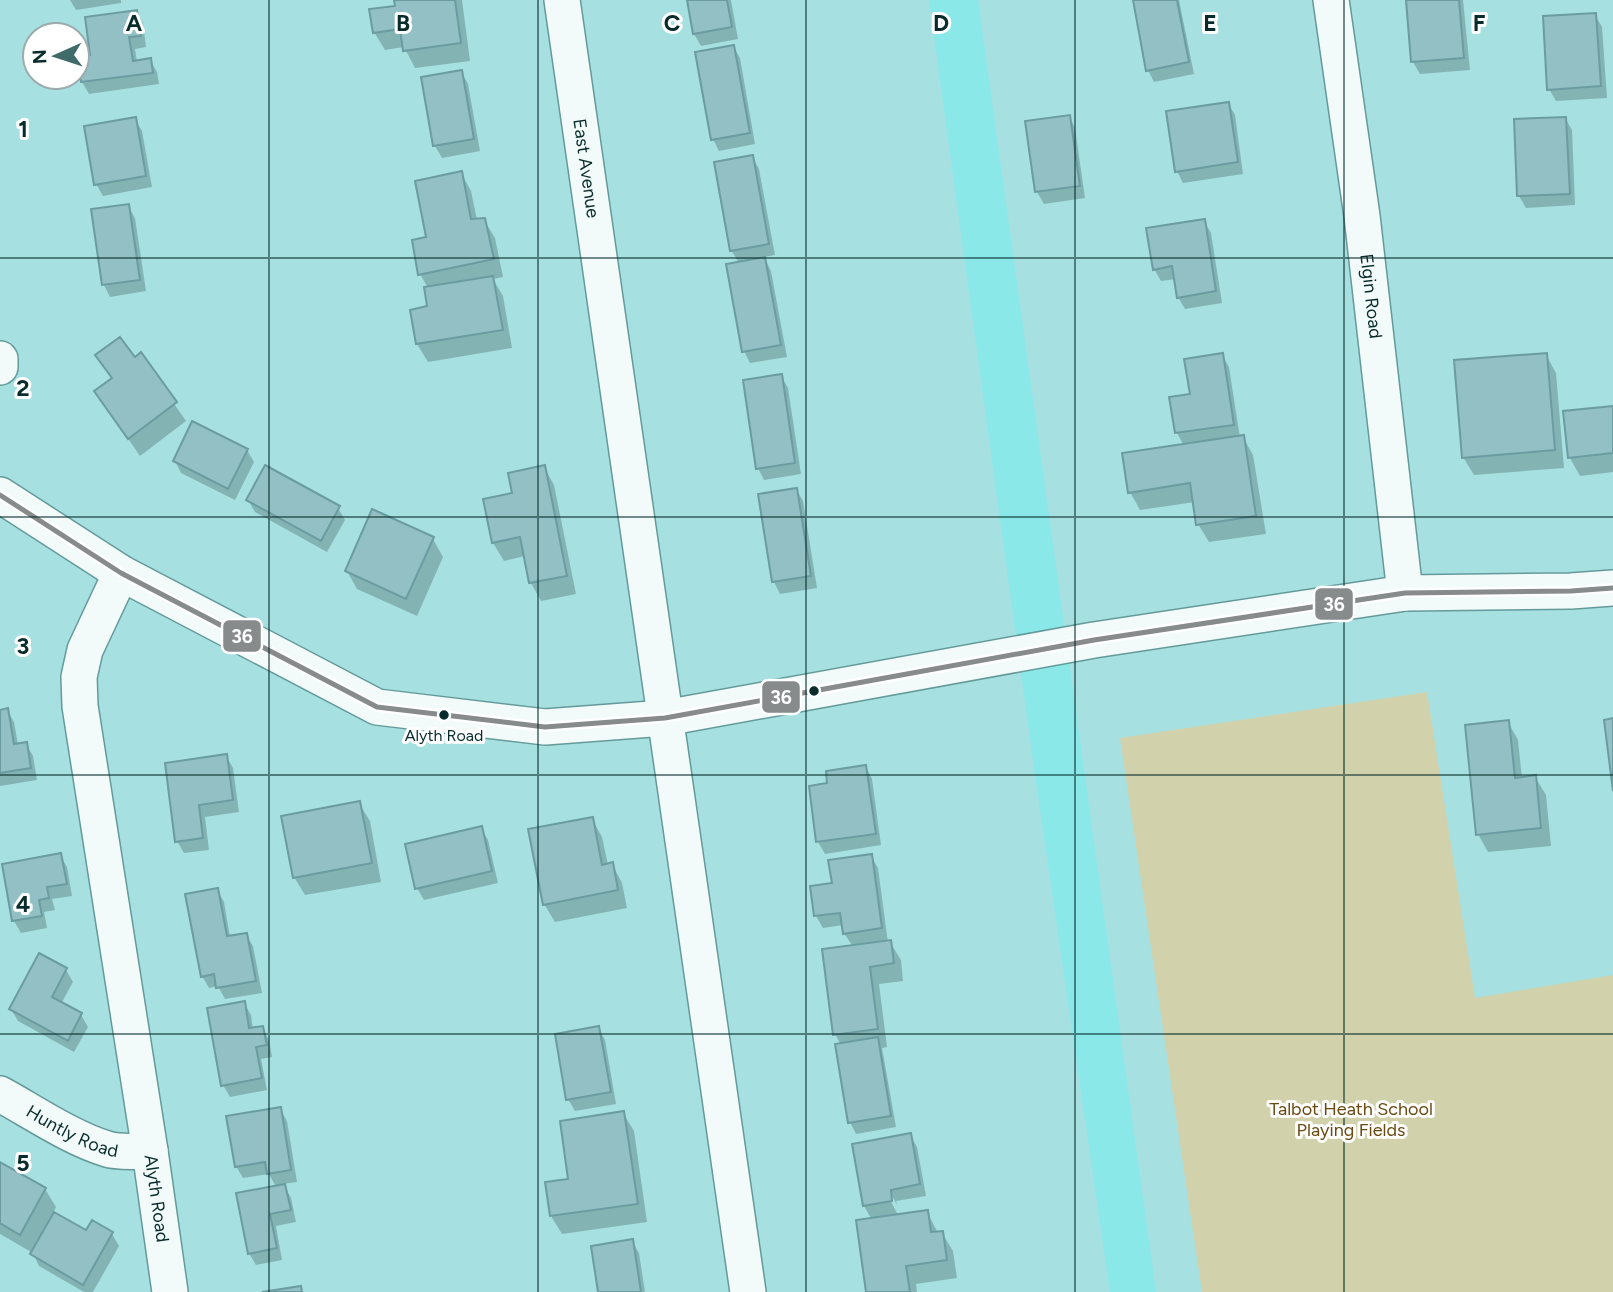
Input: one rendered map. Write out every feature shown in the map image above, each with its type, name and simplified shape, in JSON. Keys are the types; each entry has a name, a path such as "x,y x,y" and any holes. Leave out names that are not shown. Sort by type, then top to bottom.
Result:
{"street":[{"name":"East Avenue","path":"562,0 748,1292"},
{"name":"Elgin Road","path":"1331,0 1362,216 1405,593"},
{"path":"0,359 0,366"},
{"path":"0,495 121,573 377,707 545,727 664,718 1094,640 1405,593 1613,588"},
{"name":"Alyth Road","path":"121,573 85,650 79,677 80,706 170,1292"},
{"name":"Huntly Road","path":"0,1094 107,1149 150,1151"}],"shaded area":[{"path":"929,0 978,0 1156,1292 1110,1292 1034,768"}],"green space":[{"name":"Talbot Heath School Playing Fields","path":"1427,692 1475,998 1613,975 1613,1292 1202,1292 1120,738"}],"building":[{"path":"394,0 455,0 461,43 403,51 400,29 373,33 369,9 395,6"},
{"path":"687,0 727,0 732,27 693,34"},
{"path":"1133,0 1177,0 1189,62 1146,71"},
{"path":"1406,0 1459,0 1464,58 1411,62"},
{"path":"137,10 141,36 129,37 133,61 151,58 153,73 91,81 91,21 86,21 85,17"},
{"path":"1596,13 1601,86 1547,90 1543,16"},
{"path":"734,45 750,133 711,140 695,52"},
{"path":"462,70 474,139 433,146 421,77"},
{"path":"1229,102 1238,162 1175,172 1166,111"},
{"path":"1070,115 1080,186 1035,192 1025,121"},
{"path":"136,117 146,176 94,185 84,126"},
{"path":"1566,117 1570,194 1517,196 1514,119"},
{"path":"753,155 769,244 730,251 714,162"},
{"path":"462,171 471,219 485,218 494,259 418,275 412,240 426,237 415,181"},
{"path":"129,204 140,280 102,285 91,209"},
{"path":"1205,219 1216,291 1177,298 1172,266 1153,270 1146,228"},
{"path":"765,257 781,345 742,352 726,264"},
{"path":"493,276 503,330 416,344 410,310 427,306 424,287"},
{"path":"120,337 135,357 141,352 177,402 128,439 94,391 112,378 95,355"},
{"path":"1223,353 1234,425 1175,433 1169,397 1190,394 1184,359"},
{"path":"1547,353 1555,450 1462,458 1454,360"},
{"path":"782,374 795,463 756,469 743,380"},
{"path":"1613,406 1613,453 1568,458 1563,411"},
{"path":"192,421 248,449 228,489 173,461"},
{"path":"1244,435 1256,516 1196,525 1190,483 1128,493 1122,453"},
{"path":"265,465 340,506 321,541 246,500"},
{"path":"545,465 567,576 529,583 520,537 492,543 483,499 512,493 508,473"},
{"path":"797,488 811,576 772,582 758,494"},
{"path":"372,509 434,537 406,599 345,571"},
{"path":"8,708 14,744 27,742 31,768 0,773 0,710"},
{"path":"1613,718 1613,791 1604,720"},
{"path":"1509,720 1515,778 1536,775 1541,828 1476,835 1465,725"},
{"path":"227,754 233,800 199,805 203,838 175,842 165,763"},
{"path":"866,765 876,834 816,842 809,786 827,783 826,771"},
{"path":"360,801 372,863 293,878 281,816"},
{"path":"593,817 602,865 613,862 618,890 543,905 528,829"},
{"path":"482,826 492,871 415,889 405,844"},
{"path":"61,853 67,884 47,887 49,898 39,900 42,916 12,921 2,864"},
{"path":"872,854 882,928 843,934 840,913 814,916 810,886 832,883 828,860"},
{"path":"218,888 227,936 247,933 256,981 216,988 214,974 201,977 185,894"},
{"path":"891,940 894,963 870,967 878,1029 833,1035 822,949"},
{"path":"39,953 67,968 52,997 82,1013 68,1041 9,1009"},
{"path":"245,1001 249,1028 263,1026 267,1045 256,1047 262,1078 221,1086 207,1008"},
{"path":"599,1026 611,1092 566,1100 555,1034"},
{"path":"878,1037 891,1116 848,1123 835,1044"},
{"path":"281,1107 291,1170 267,1174 265,1162 235,1167 226,1116"},
{"path":"624,1111 638,1204 550,1216 545,1182 568,1179 560,1121"},
{"path":"911,1133 920,1184 891,1190 892,1201 863,1206 852,1144"},
{"path":"0,1162 46,1188 20,1235 0,1223"},
{"path":"285,1184 291,1210 270,1214 277,1248 248,1254 236,1193"},
{"path":"928,1210 931,1232 943,1231 947,1260 906,1266 910,1292 866,1292 856,1220"},
{"path":"54,1212 86,1230 92,1220 113,1232 83,1285 30,1254"},
{"path":"633,1239 641,1292 598,1292 591,1246"},
{"path":"301,1286 302,1292 262,1292"}],"transit line":[{"name":"36","path":"0,495 121,573 377,707 545,727 665,718 1094,640 1405,593 1613,588"}],"place":[{"name":"Alyth Road","path":"444,715"}]}
